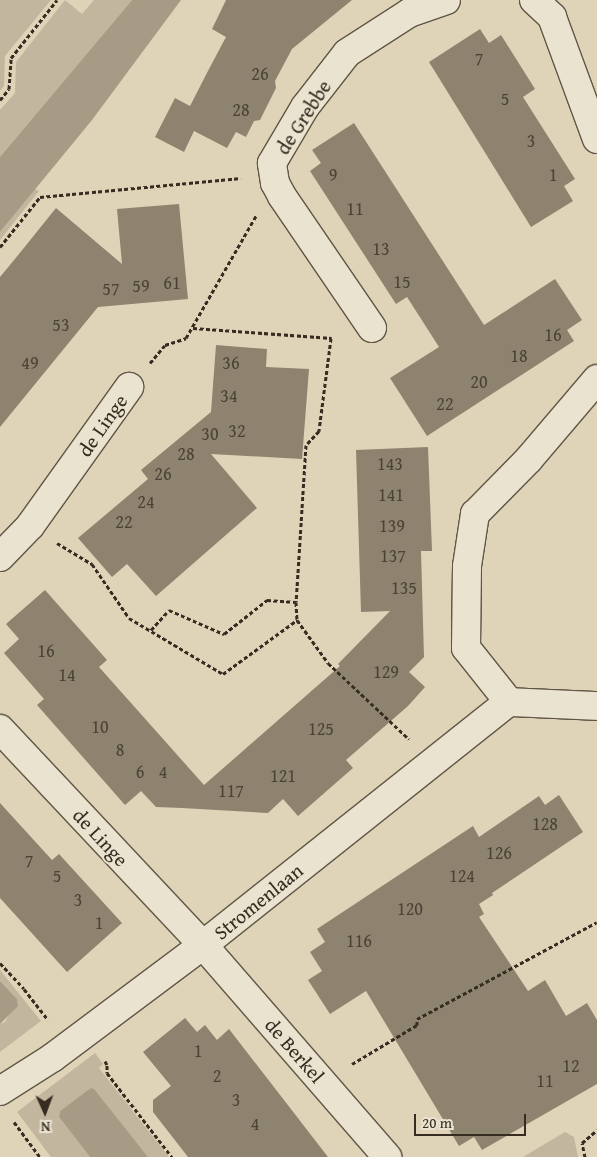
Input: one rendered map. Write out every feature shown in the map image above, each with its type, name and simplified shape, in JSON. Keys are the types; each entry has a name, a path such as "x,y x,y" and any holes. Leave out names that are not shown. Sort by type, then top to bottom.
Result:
{"street":[{"name":"de Grebbe","path":"372,328 274,179 272,163 305,107 347,53 409,13 446,0"},
{"path":"534,0 552,17 597,140"},
{"path":"597,379 529,460 475,514 467,566 466,648 509,702 597,706"},
{"name":"de Linge","path":"0,557 30,526 129,387"},
{"name":"Stromenlaan","path":"0,1091 52,1058 76,1038 203,945 432,761 509,702"},
{"name":"de Linge","path":"0,729 203,945"},
{"name":"de Berkel","path":"203,945 386,1157"}],"path":[{"path":"0,100 10,89 11,58 57,0"},
{"path":"0,247 40,197 274,179"},
{"path":"129,387 165,345 186,338 193,328 274,179"},
{"path":"193,328 331,338 372,328"},
{"path":"331,338 319,431 306,445 296,602 297,620 328,663 432,761"},
{"path":"30,526 92,564 130,618 223,674 297,620"},
{"path":"151,631 169,610 224,634 267,600 296,602"},
{"path":"323,1082 417,1025 417,1019 597,922"},
{"path":"0,963 76,1038 107,1065 107,1073 172,1157"},
{"path":"12,1119 40,1157"},
{"path":"585,1157 582,1143 597,1130"}],"shaded area":[{"path":"0,0 51,0 5,56 4,86 0,91"},
{"path":"65,0 82,14 94,0 132,0 0,157 0,110 15,93 16,62"},
{"path":"132,0 181,0 92,120 0,232 0,157"},
{"path":"35,189 39,191 0,240 0,232"},
{"path":"0,970 41,1021 0,1052 0,1024 5,1022 17,999 0,981"},
{"path":"0,981 17,999 18,1006 0,1024"},
{"path":"95,1053 103,1064 99,1068 169,1157 148,1157 92,1088 60,1111 59,1117 90,1157 51,1157 17,1112"},
{"path":"91,1088 94,1089 148,1157 90,1157 59,1117 60,1111"},
{"path":"565,1132 574,1137 578,1157 523,1157"}],"building":[{"path":"226,0 352,0 292,49 275,81 276,88 260,120 254,121 246,137 236,132 227,148 194,131 184,152 155,137 175,98 190,106 226,37 212,29"},
{"path":"480,29 489,43 501,35 535,89 523,97 575,179 564,186 573,201 531,227 429,62"},
{"path":"354,123 484,325 555,279 582,320 567,330 574,341 427,436 390,378 439,347 407,297 396,304 310,171 321,163 312,150"},
{"path":"179,204 188,299 98,307 0,427 0,277 56,208 122,264 117,209"},
{"path":"216,345 267,349 266,367 309,369 302,459 211,454 257,508 156,596 127,564 112,577 78,538 148,479 141,470 211,412"},
{"path":"428,447 432,551 421,551 424,657 409,672 425,687 408,706 346,760 353,768 298,816 283,799 268,813 156,807 141,791 125,805 37,705 44,699 4,653 19,639 6,624 45,590 107,660 99,667 204,785 340,666 338,664 390,611 361,612 356,450"},
{"path":"559,795 583,832 492,893 493,895 479,904 484,914 479,917 528,991 545,980 566,1016 587,1003 597,1020 597,1084 482,1150 474,1137 459,1146 366,991 330,1014 308,980 322,971 310,952 325,942 317,929 473,826 479,837 539,796 545,805"},
{"path":"0,803 52,860 59,854 122,923 67,972 0,898"},
{"path":"185,1018 197,1032 205,1025 217,1040 229,1029 328,1157 188,1157 153,1112 153,1100 171,1086 143,1052"}]}
